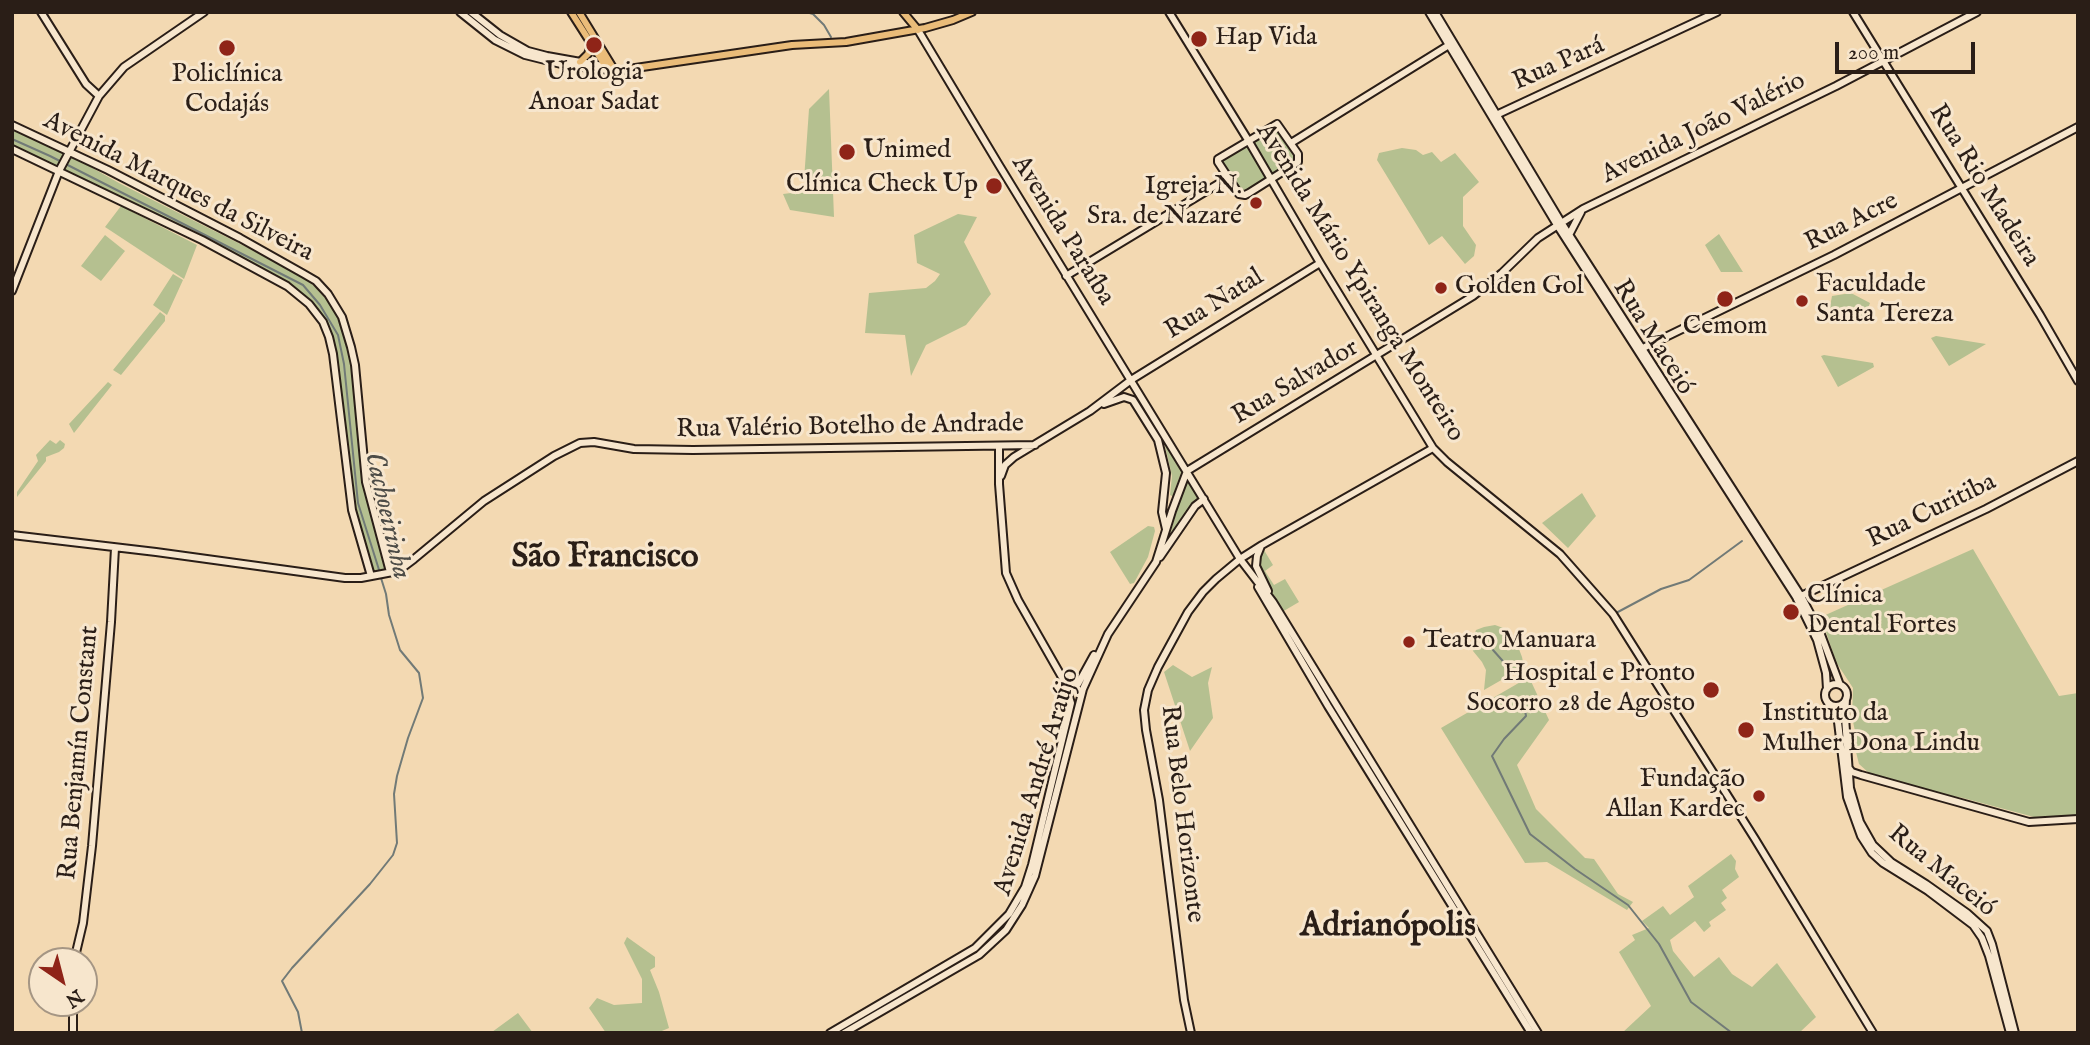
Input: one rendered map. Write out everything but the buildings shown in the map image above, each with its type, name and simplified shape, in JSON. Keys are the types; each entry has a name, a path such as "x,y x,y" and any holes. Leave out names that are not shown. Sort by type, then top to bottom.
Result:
{"main road":[{"path":"571,12 610,68 792,45 846,42 918,30 972,12"},
{"path":"579,12 593,44"},
{"name":"Avenida Paraíba","path":"903,12 918,30"},
{"path":"580,62 593,44"}],"street":[{"path":"41,12 86,84 99,96"},
{"path":"12,291 60,169 99,96 124,67 204,12"},
{"path":"460,12 495,40 525,55 565,65 610,68"},
{"path":"471,12 500,35 528,51 610,68"},
{"name":"Avenida Mário Ypiranga Monteiro","path":"1169,12 1433,447 1447,462 1554,548 1613,614 1744,821 1873,1033"},
{"name":"Rua Maceió","path":"1429,12 1681,421 1813,624"},
{"name":"Rua Maceió","path":"1435,12 1494,116"},
{"name":"Rua Pará","path":"1494,116 1717,12"},
{"name":"Rua Rio Madeira","path":"1853,12 2078,381"},
{"name":"Avenida João Valério","path":"1559,223 1748,130 1977,12"},
{"name":"Avenida Paraíba","path":"918,30 1066,276 1254,579"},
{"path":"1291,143 1449,46"},
{"path":"1277,124 1291,143 1300,157 1298,162 1242,195 1218,162 1218,159 1277,124"},
{"name":"Avenida Marques da Silveira","path":"12,125 304,274 316,281 328,294 342,317 355,365 366,482 389,572"},
{"name":"Rua Acre","path":"1642,349 1834,255 2078,127"},
{"name":"Avenida Marques da Silveira","path":"12,149 60,169 202,240 287,286 309,304 329,337 352,510 373,576"},
{"path":"1066,276 1228,178"},
{"path":"1569,235 1583,209"},
{"name":"Rua Maceió","path":"1559,223 1801,596 1840,685"},
{"name":"Rua Salvador","path":"1187,471 1472,296 1559,223"},
{"name":"Rua Natal","path":"1131,380 1320,263"},
{"name":"Rua Valério Botelho de Andrade","path":"389,572 397,571 414,559 484,501 563,450 580,443 634,449 1035,445 1090,411 1131,380"},
{"path":"1090,411 1124,397 1133,400 1144,415 1164,457 1166,483 1162,518 1166,529"},
{"path":"999,484 1002,471 1009,461 1035,445"},
{"path":"999,447 1004,564 1018,600 1063,679 1069,683 1078,684 1104,641"},
{"name":"Rua Belo Horizonte","path":"1191,1033 1184,1000 1159,800 1144,710 1148,690 1195,601 1216,579 1262,545 1433,447"},
{"name":"Rua Curitiba","path":"1801,596 1986,509 2078,461"},
{"name":"Avenida André Araújo","path":"844,1033 979,955 1014,919 1035,876 1083,689 1104,641 1156,562 1187,471"},
{"path":"1156,562 1195,506 1204,499"},
{"path":"12,535 351,579 389,572"},
{"path":"1262,545 1256,556 1256,566 1273,602 1346,721 1359,737 1538,1033"},
{"name":"Rua Benjamín Constant","path":"77,947 83,923 93,833 115,548"},
{"path":"1254,579 1273,602"},
{"path":"1254,579 1328,706 1531,1033"},
{"name":"Rua Maceió","path":"1817,634 1826,689"},
{"name":"Avenida André Araújo","path":"830,1033 961,958 988,937 1009,914 1025,887 1032,864 1071,708 1070,696 1063,679"},
{"path":"1833,684 1840,685 1847,692 1846,699 1838,705 1828,703 1825,698 1826,689 1833,684"},
{"name":"Rua Maceió","path":"1846,699 1846,761 1850,809 1861,836 1872,853 1884,863 1968,920 1979,932 1990,956 2010,1033"},
{"name":"Rua Maceió","path":"1828,703 1838,722 1846,761"},
{"path":"1346,721 1347,712"},
{"path":"1846,761 1849,769 1865,775 2029,822 2078,819"},
{"path":"1846,761 1865,775"},
{"name":"Rua Maceió","path":"1849,769 1852,797 1860,822 1878,851 1967,913 1987,931 2015,1033"},
{"path":"1850,781 1865,775"}],"green space":[{"path":"829,89 834,217 790,210 783,194 807,191 804,180 809,109"},
{"path":"1276,127 1296,160 1242,194 1221,161"},
{"path":"12,128 64,152 119,183 296,272 332,305 346,332 354,375 366,498 387,571 373,574 352,502 335,346 326,323 308,301 77,176 12,147"},
{"path":"1402,148 1416,150 1423,155 1432,152 1441,162 1455,153 1479,182 1463,197 1463,226 1476,245 1474,256 1465,264 1442,236 1429,245 1377,160 1379,153"},
{"path":"121,206 197,245 184,279 105,227"},
{"path":"958,214 977,217 964,242 991,294 966,325 926,345 911,376 905,335 865,333 869,293 926,288 935,281 940,274 917,263 914,235"},
{"path":"1719,234 1743,272 1721,272 1705,245"},
{"path":"105,235 125,251 101,281 81,266"},
{"path":"173,274 183,280 167,315 153,305"},
{"path":"1851,293 1870,303 1864,319 1829,312 1832,296"},
{"path":"160,312 165,316 165,321 121,375 113,370"},
{"path":"1936,336 1986,344 1949,366 1931,338"},
{"path":"1821,356 1873,363 1874,367 1838,387"},
{"path":"108,382 112,385 74,433 69,424"},
{"path":"50,440 56,444 60,440 65,444 64,448 46,457 46,461 17,497 17,492 38,461 36,455"},
{"path":"1166,441 1182,470 1174,492 1181,496 1186,483 1189,482 1200,496 1168,541 1180,500 1170,495 1172,476 1164,442"},
{"path":"1582,493 1596,516 1568,548 1542,523"},
{"path":"1148,526 1154,527 1155,531 1148,557 1134,583 1130,584 1110,552"},
{"path":"1973,549 2059,696 2078,693 2078,815 2034,817 1963,798 1907,787 1869,773 1859,764 1852,717 1853,688 1836,662 1821,617"},
{"path":"1264,550 1273,565 1265,571 1274,585 1285,579 1299,602 1282,612 1257,567 1258,554"},
{"path":"1495,625 1514,636 1524,667 1484,690 1486,670 1473,651 1472,642 1476,630"},
{"path":"1173,665 1192,677 1212,667 1208,683 1213,718 1190,751 1164,672"},
{"path":"1529,677 1549,720 1517,765 1536,809 1585,858 1594,859 1618,894 1633,902 1627,910 1547,862 1525,863 1441,728"},
{"path":"1731,854 1736,861 1735,869 1739,877 1722,890 1727,898 1721,903 1726,910 1709,922 1711,926 1704,932 1695,921 1670,940 1673,951 1694,977 1719,957 1732,974 1752,987 1777,963 1816,1017 1799,1033 1622,1033 1651,1006 1619,952 1635,940 1632,935 1649,928 1642,921 1663,906 1670,915 1694,897 1688,886"},
{"path":"627,937 655,957 655,967 650,970 669,1028 657,1033 606,1033 589,1008 597,998 614,1005 642,1003 642,979 624,943"},
{"path":"518,1013 533,1033 492,1033 492,1032"}],"waterway":[{"path":"806,12 813,14 831,37"},
{"name":"Cachoeirinha","path":"12,139 303,285 320,305 338,335 344,364 358,503 380,573"},
{"path":"1616,613 1661,589 1689,580 1742,541"},
{"name":"Cachoeirinha","path":"302,1033 298,1012 282,981 393,855 397,843 394,794 397,776 423,698 419,673 400,650 381,578"},
{"path":"1493,650 1509,668"},
{"path":"1523,699 1526,716 1492,756 1530,834 1628,905 1659,944 1691,1002 1732,1033"}],"place":[{"name":"Hap Vida","path":"1199,39"},
{"name":"Urologia Anoar Sadat","path":"594,45"},
{"name":"Policlínica Codajás","path":"227,48"},
{"name":"Unimed","path":"847,152"},
{"name":"Clínica Check Up","path":"994,186"},
{"name":"Igreja N. Sra. de Nazaré","path":"1256,203"},
{"name":"Golden Gol","path":"1441,288"},
{"name":"Cemom","path":"1725,299"},
{"name":"Faculdade Santa Tereza","path":"1802,301"},
{"name":"Clínica Dental Fortes","path":"1791,612"},
{"name":"Teatro Manuara","path":"1409,642"},
{"name":"Hospital e Pronto Socorro 28 de Agosto","path":"1711,690"},
{"name":"Instituto da Mulher Dona Lindu","path":"1746,730"},
{"name":"Fundação Allan Kardec","path":"1759,796"}],"district":[{"name":"São Francisco","path":"605,559"},
{"name":"Adrianópolis","path":"1388,928"}]}
